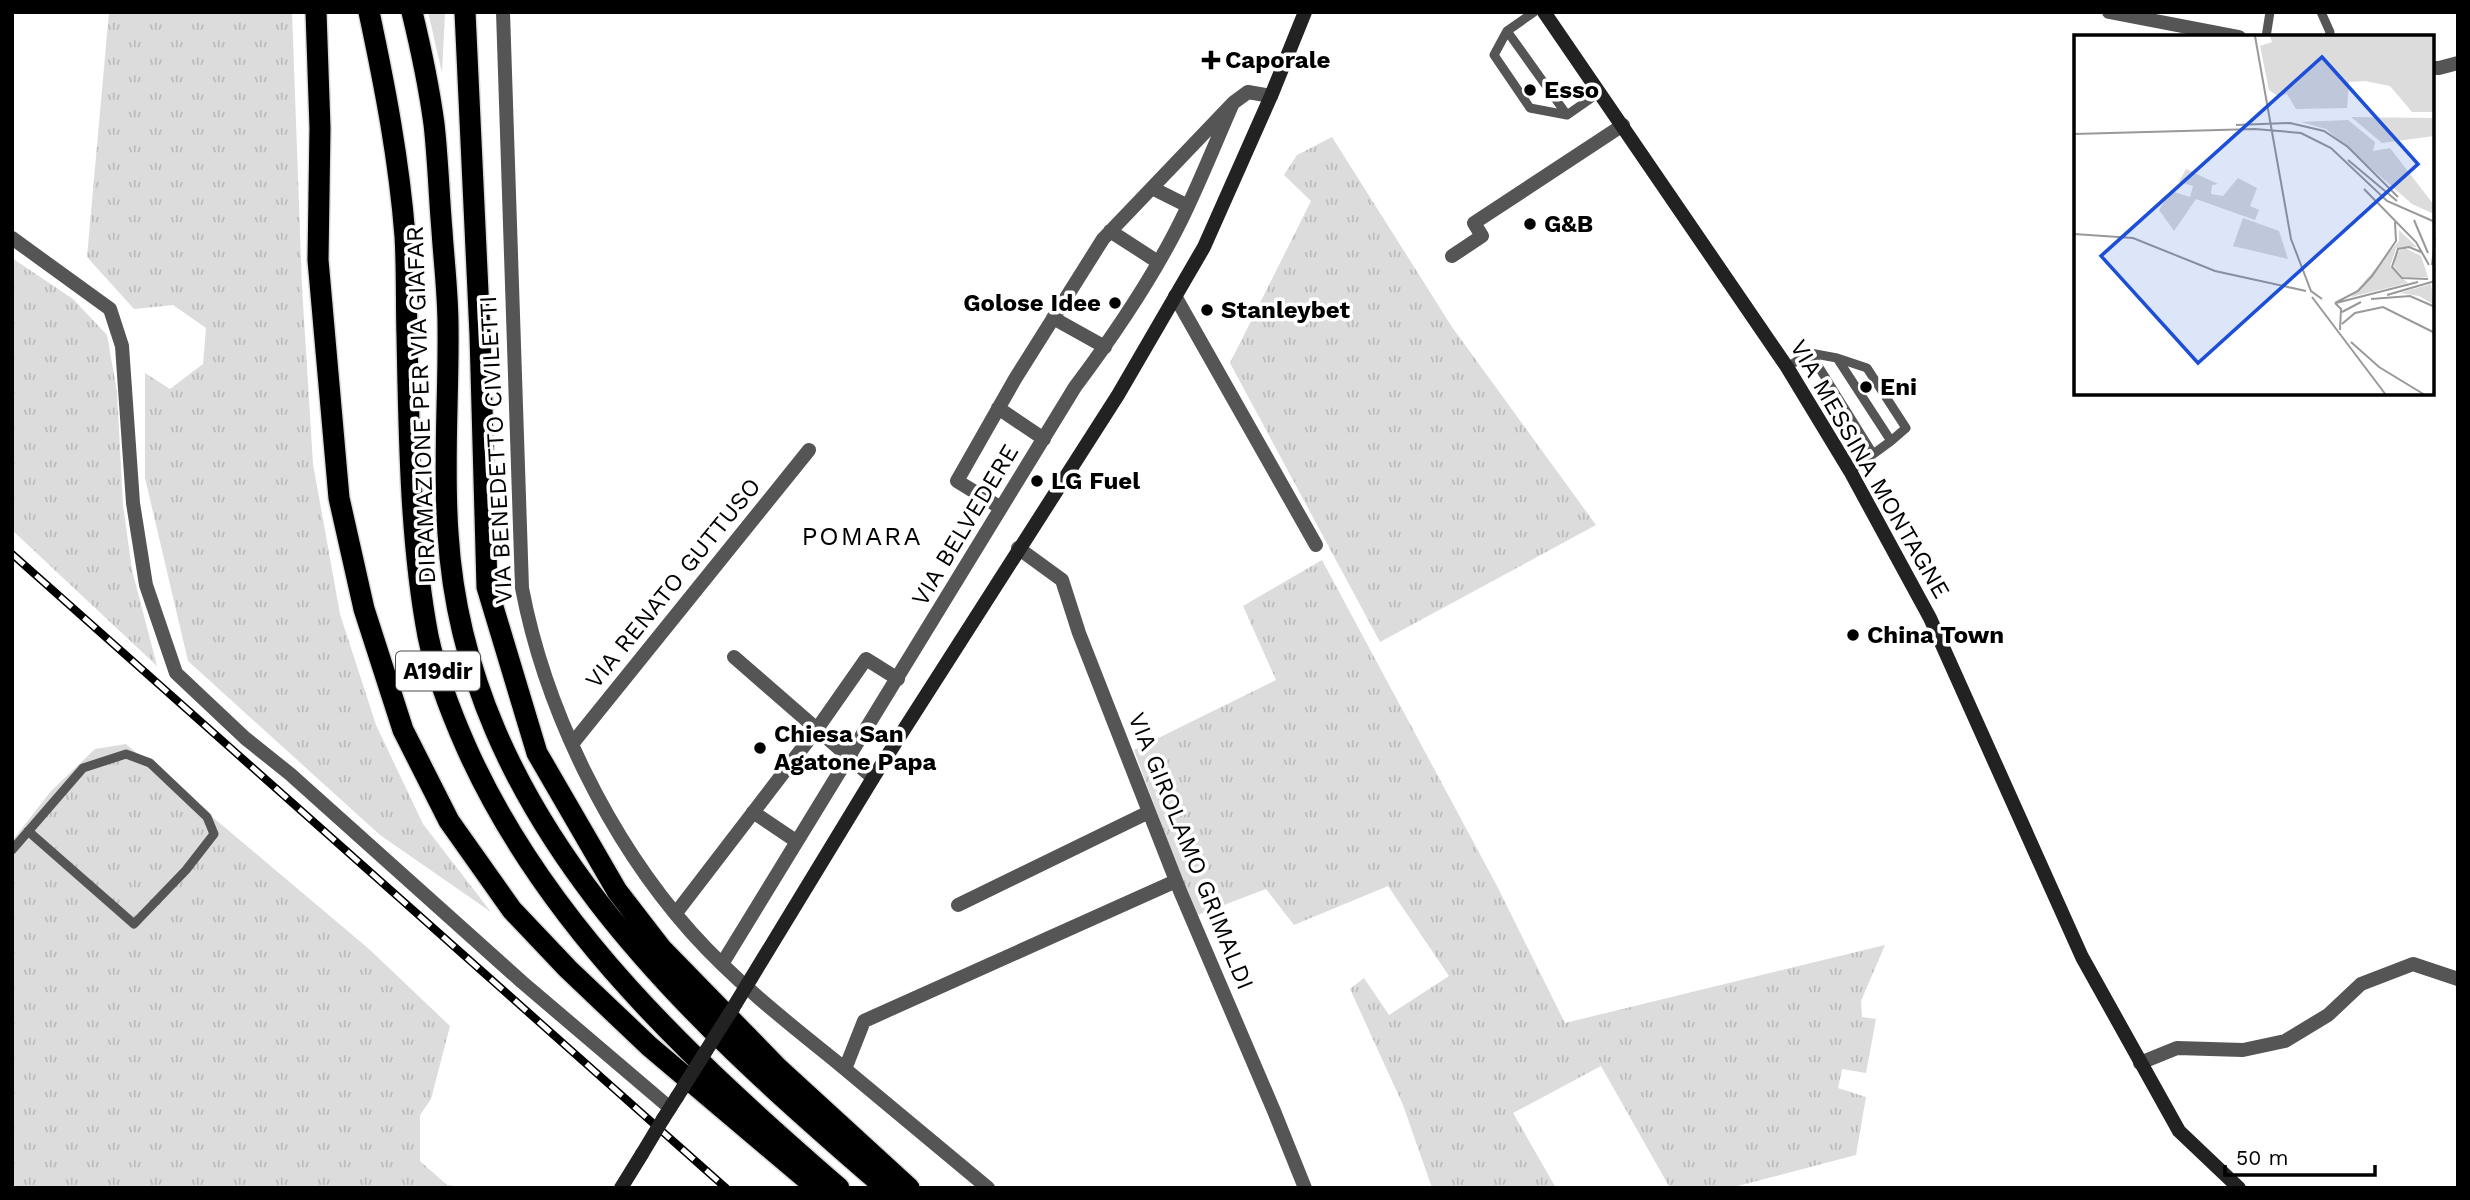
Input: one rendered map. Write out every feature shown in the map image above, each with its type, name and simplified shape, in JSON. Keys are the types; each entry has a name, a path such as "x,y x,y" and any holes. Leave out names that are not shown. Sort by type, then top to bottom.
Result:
{"highway":[{"path":"316,12 320,128 318,260 339,498 364,609 403,730 449,821 512,910 568,969 649,1046 817,1188"},
{"name":"DIRAMAZIONE PER VIA GIAFAR","path":"369,12 391,120 405,238 416,549 428,638 451,714 485,791 530,865 585,939 662,1024 839,1188"},
{"name":"DIRAMAZIONE PER VIA GIAFAR","path":"412,12 434,125 447,307 447,531 453,587 464,644 492,722 516,777 556,845 635,949 687,1005 815,1127 886,1188"},
{"path":"465,12 480,335 487,587 537,753 617,891 661,948 788,1078 909,1188"}],"street":[{"name":"VIA BENEDETTO CIVILETTI","path":"503,12 522,588 540,662 557,710 632,857 690,931 746,988 988,1188"},
{"path":"621,1188 873,778 1118,395 1204,247 1305,12"},
{"name":"VIA MESSINA MONTAGNE","path":"1544,12 1787,367 1850,471 1930,618 2082,957 2179,1130 2239,1188"},
{"path":"2109,12 2229,35"},
{"path":"2435,68 2458,63"},
{"path":"1001,508 957,481 998,408 1103,239 1233,103 1248,92 1271,96"},
{"name":"VIA BELVEDERE","path":"722,964 1075,387 1105,347 1158,262 1188,206 1233,103"},
{"path":"1451,256 1482,236 1474,223 1623,125"},
{"path":"1152,188 1188,206"},
{"path":"1110,231 1158,262"},
{"path":"12,238 110,309 122,346 133,503 146,585 176,673 502,965 670,1108"},
{"path":"1175,296 1316,545"},
{"path":"1053,318 1105,347"},
{"path":"998,408 1044,439"},
{"name":"VIA RENATO GUTTUSO","path":"572,744 808,450"},
{"name":"VIA GIROLAMO GRIMALDI","path":"1018,548 1062,580 1079,633 1175,881 1305,1188"},
{"path":"734,657 873,778"},
{"path":"676,913 817,729 866,659 898,679"},
{"path":"753,811 796,841"},
{"path":"958,905 1149,812"},
{"path":"845,1069 864,1021 1175,881"},
{"path":"2140,1063 2177,1048 2243,1050 2285,1041 2328,1015 2361,984 2413,964 2458,979"}],"lane":[{"path":"1534,12 1507,31 1494,55 1530,108 1567,115 1600,92"},
{"path":"2266,35 2270,12"},
{"path":"2321,12 2329,35"},
{"path":"1507,31 1567,115"},
{"path":"1810,353 1873,454"},
{"path":"1787,367 1810,353 1867,368 1906,428 1850,471"},
{"path":"1837,358 1891,441"},
{"path":"12,850 83,768 127,754 150,763 207,817 215,834 186,870 134,924 29,831"}],"green space":[{"path":"109,12 292,12 302,287 313,464 340,614 376,725 423,824 491,912 380,835 188,661 145,478 145,373 170,389 203,364 206,328 173,305 134,309 87,257"},
{"path":"428,12 445,12 442,73"},
{"path":"1332,137 1452,327 1596,525 1380,642 1230,363 1311,201 1284,175 1297,155"},
{"path":"12,258 73,299 107,335 117,392 123,505 132,570 157,666 12,530"},
{"path":"1322,560 1497,886 1565,1023 1885,945 1861,1001 1862,1017 1876,1019 1866,1073 1842,1069 1838,1088 1866,1097 1856,1155 1730,1188 1670,1188 1601,1066 1513,1113 1556,1188 1432,1188 1403,1105 1350,989 1364,978 1389,1015 1449,976 1388,886 1294,925 1266,889 1195,916 1134,750 1276,680 1243,606"},
{"path":"126,744 369,949 450,1026 431,1099 420,1115 420,1161 447,1185 469,1188 12,1188 12,841 51,791 95,749"}],"railway":[{"path":"12,554 726,1188"}],"place":[{"name":"Caporale","path":"1211,60"},
{"name":"Esso","path":"1530,90"},
{"name":"G&B","path":"1530,224"},
{"name":"Golose Idee","path":"1115,303"},
{"name":"Stanleybet","path":"1207,310"},
{"name":"Eni","path":"1866,387"},
{"name":"LG Fuel","path":"1037,481"},
{"name":"China Town","path":"1853,635"},
{"name":"Chiesa San Agatone Papa","path":"760,748"}],"district":[{"name":"POMARA","path":"862,536"}]}
